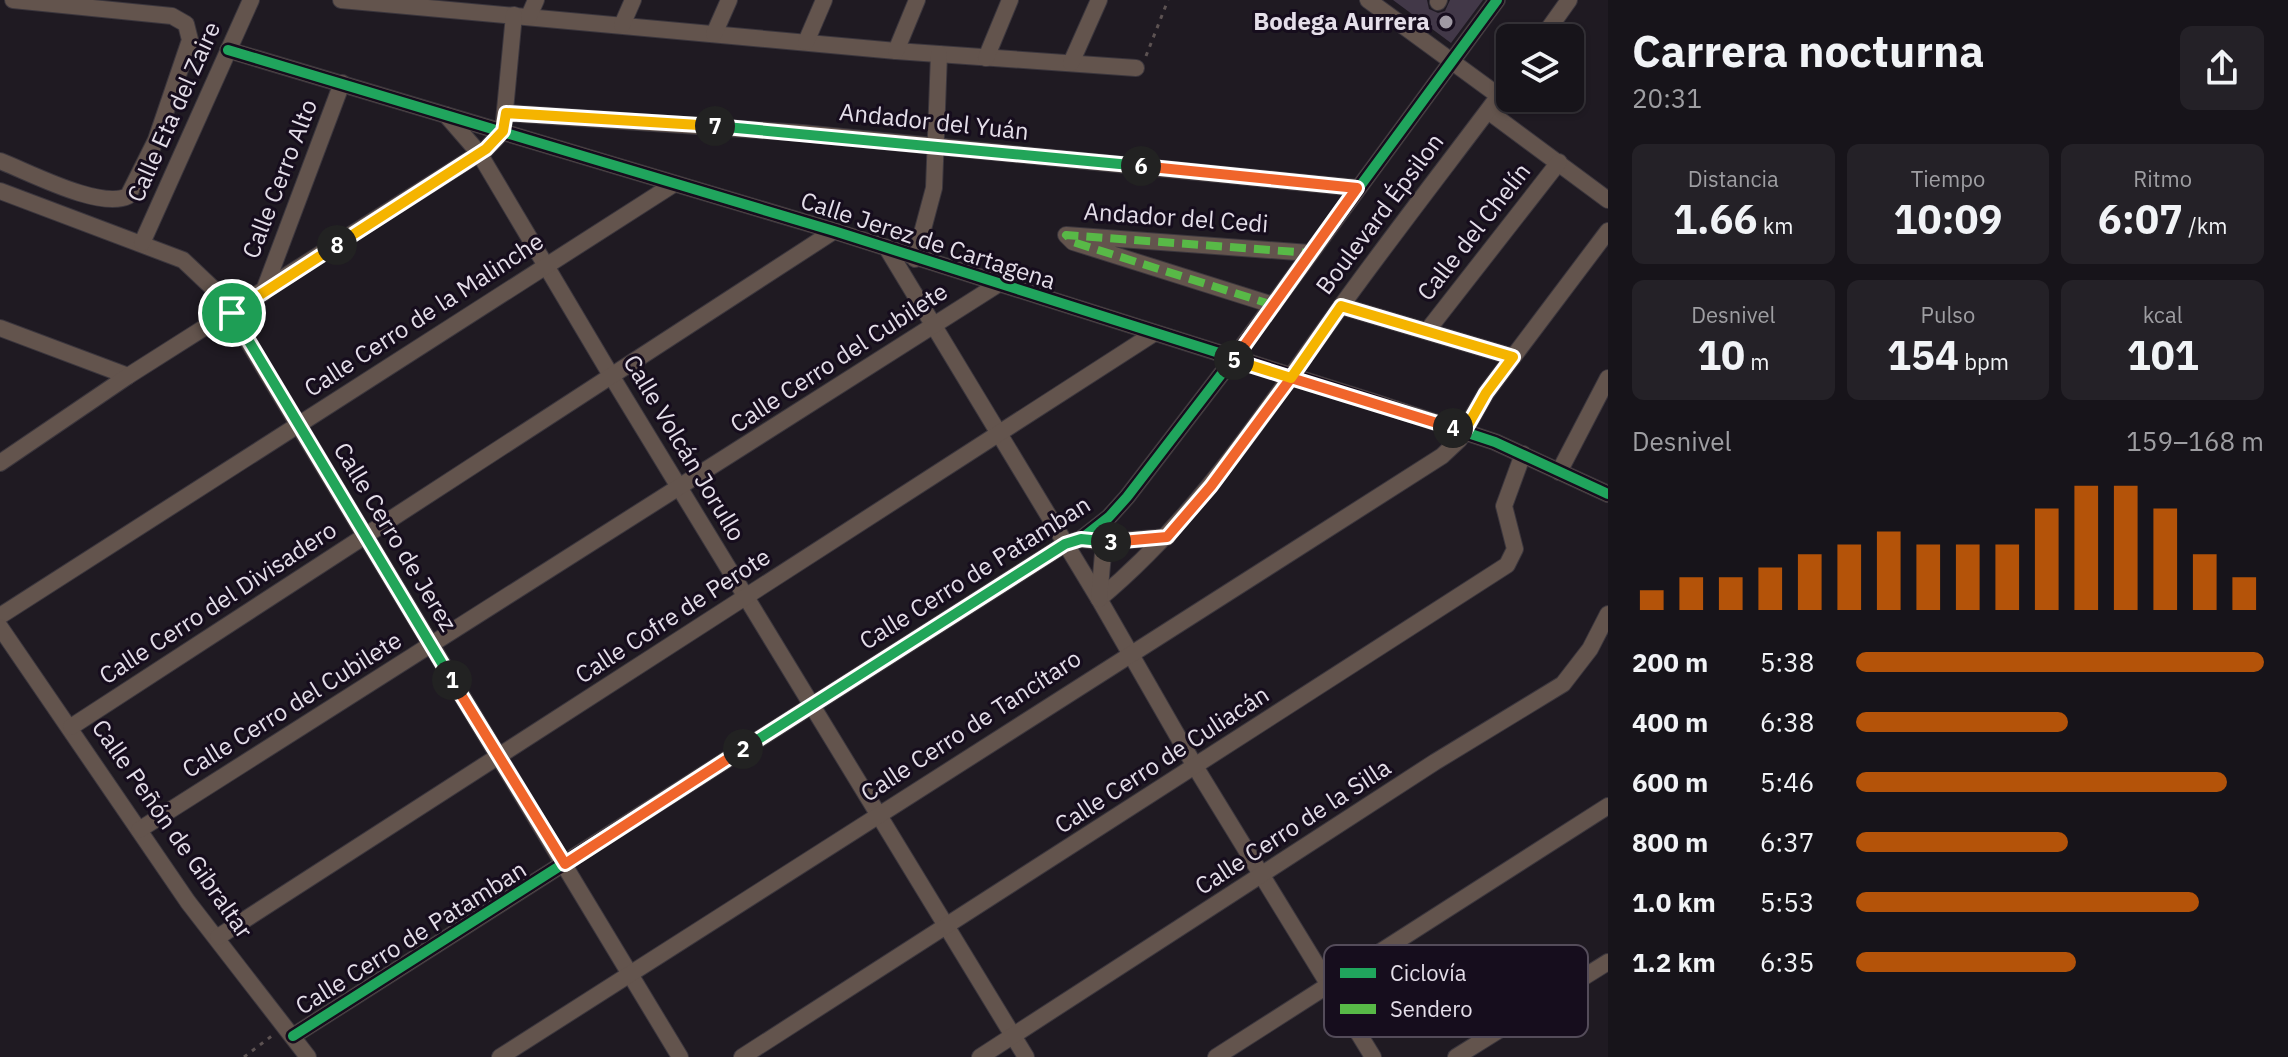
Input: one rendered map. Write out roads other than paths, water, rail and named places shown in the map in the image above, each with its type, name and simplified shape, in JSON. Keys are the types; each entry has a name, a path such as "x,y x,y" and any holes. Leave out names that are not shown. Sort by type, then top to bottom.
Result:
{"street":[{"path":"0,161 108,201 128,196 142,172 179,78 190,40 190,31 180,19 13,0"},
{"name":"Calle Eta del Zaire","path":"142,243 251,0"},
{"path":"350,0 526,10 622,25 714,34 1136,68"},
{"path":"622,25 633,0"},
{"path":"714,34 729,0"},
{"path":"806,42 824,0"},
{"path":"896,51 917,0"},
{"path":"986,58 1010,0"},
{"path":"1071,63 1099,0"},
{"path":"1368,0 1496,94"},
{"path":"1552,24 1569,0"},
{"name":"Boulevard Épsilon","path":"1233,359 1493,2"},
{"path":"0,463 128,376 232,313 479,153 503,131 526,10"},
{"name":"Calle Jerez de Cartagena","path":"228,50 834,231 1464,432 1523,454 1608,494"},
{"path":"915,259 934,188 939,54"},
{"name":"Calle Cerro Alto","path":"263,293 342,83"},
{"name":"Boulevard Épsilon","path":"1099,599 1167,537 1220,475 1341,306 1496,100"},
{"path":"1488,111 1608,200"},
{"name":"Andador del Yuán","path":"506,113 740,128 1357,188"},
{"name":"Calle Volcán Jorullo","path":"445,114 479,153 1026,1057"},
{"name":"Calle del Chelín","path":"1427,331 1559,162"},
{"name":"Calle Cerro de la Malinche","path":"0,616 674,184"},
{"name":"Calle Cerro de Jerez","path":"0,191 183,260 198,272 232,313 680,1057"},
{"name":"Calle Cerro del Divisadero","path":"71,727 834,231"},
{"name":"Calle Cerro de Tancítaro","path":"500,1057 632,976 879,813 1442,456 1464,432 1486,393 1608,231"},
{"name":"Andador del Cedi","path":"1273,305 1073,242 1066,235 1310,253"},
{"path":"888,250 936,325 998,434 1073,542 1128,654 1324,977"},
{"name":"Calle Cerro del Cubilete","path":"139,830 997,285"},
{"path":"1341,306 1513,357"},
{"path":"0,328 128,376"},
{"name":"Calle Cofre de Perote","path":"218,937 1153,334"},
{"name":"Calle Cerro de Patamban","path":"289,1030 565,864 1109,517 1233,359"},
{"path":"1559,472 1606,388"},
{"name":"Calle Cerro de Culiacán","path":"742,1057 1196,768 1507,565 1515,549 1504,506 1523,454"},
{"path":"1073,542 1167,537"},
{"path":"1099,599 1104,542"},
{"name":"Calle Cerro de la Silla","path":"980,1057 1435,762 1563,684 1590,649 1608,614"},
{"name":"Calle Peñón de Gibraltar","path":"0,627 139,830 308,1057"},
{"path":"1391,945 1608,806"},
{"path":"1588,974 1608,962"},
{"path":"1216,1057 1324,988"},
{"path":"1361,1037 1373,1057"},
{"path":"1456,1057 1488,1037"}],"place":[{"name":"Bodega Aurrera","path":"1446,22"}]}
